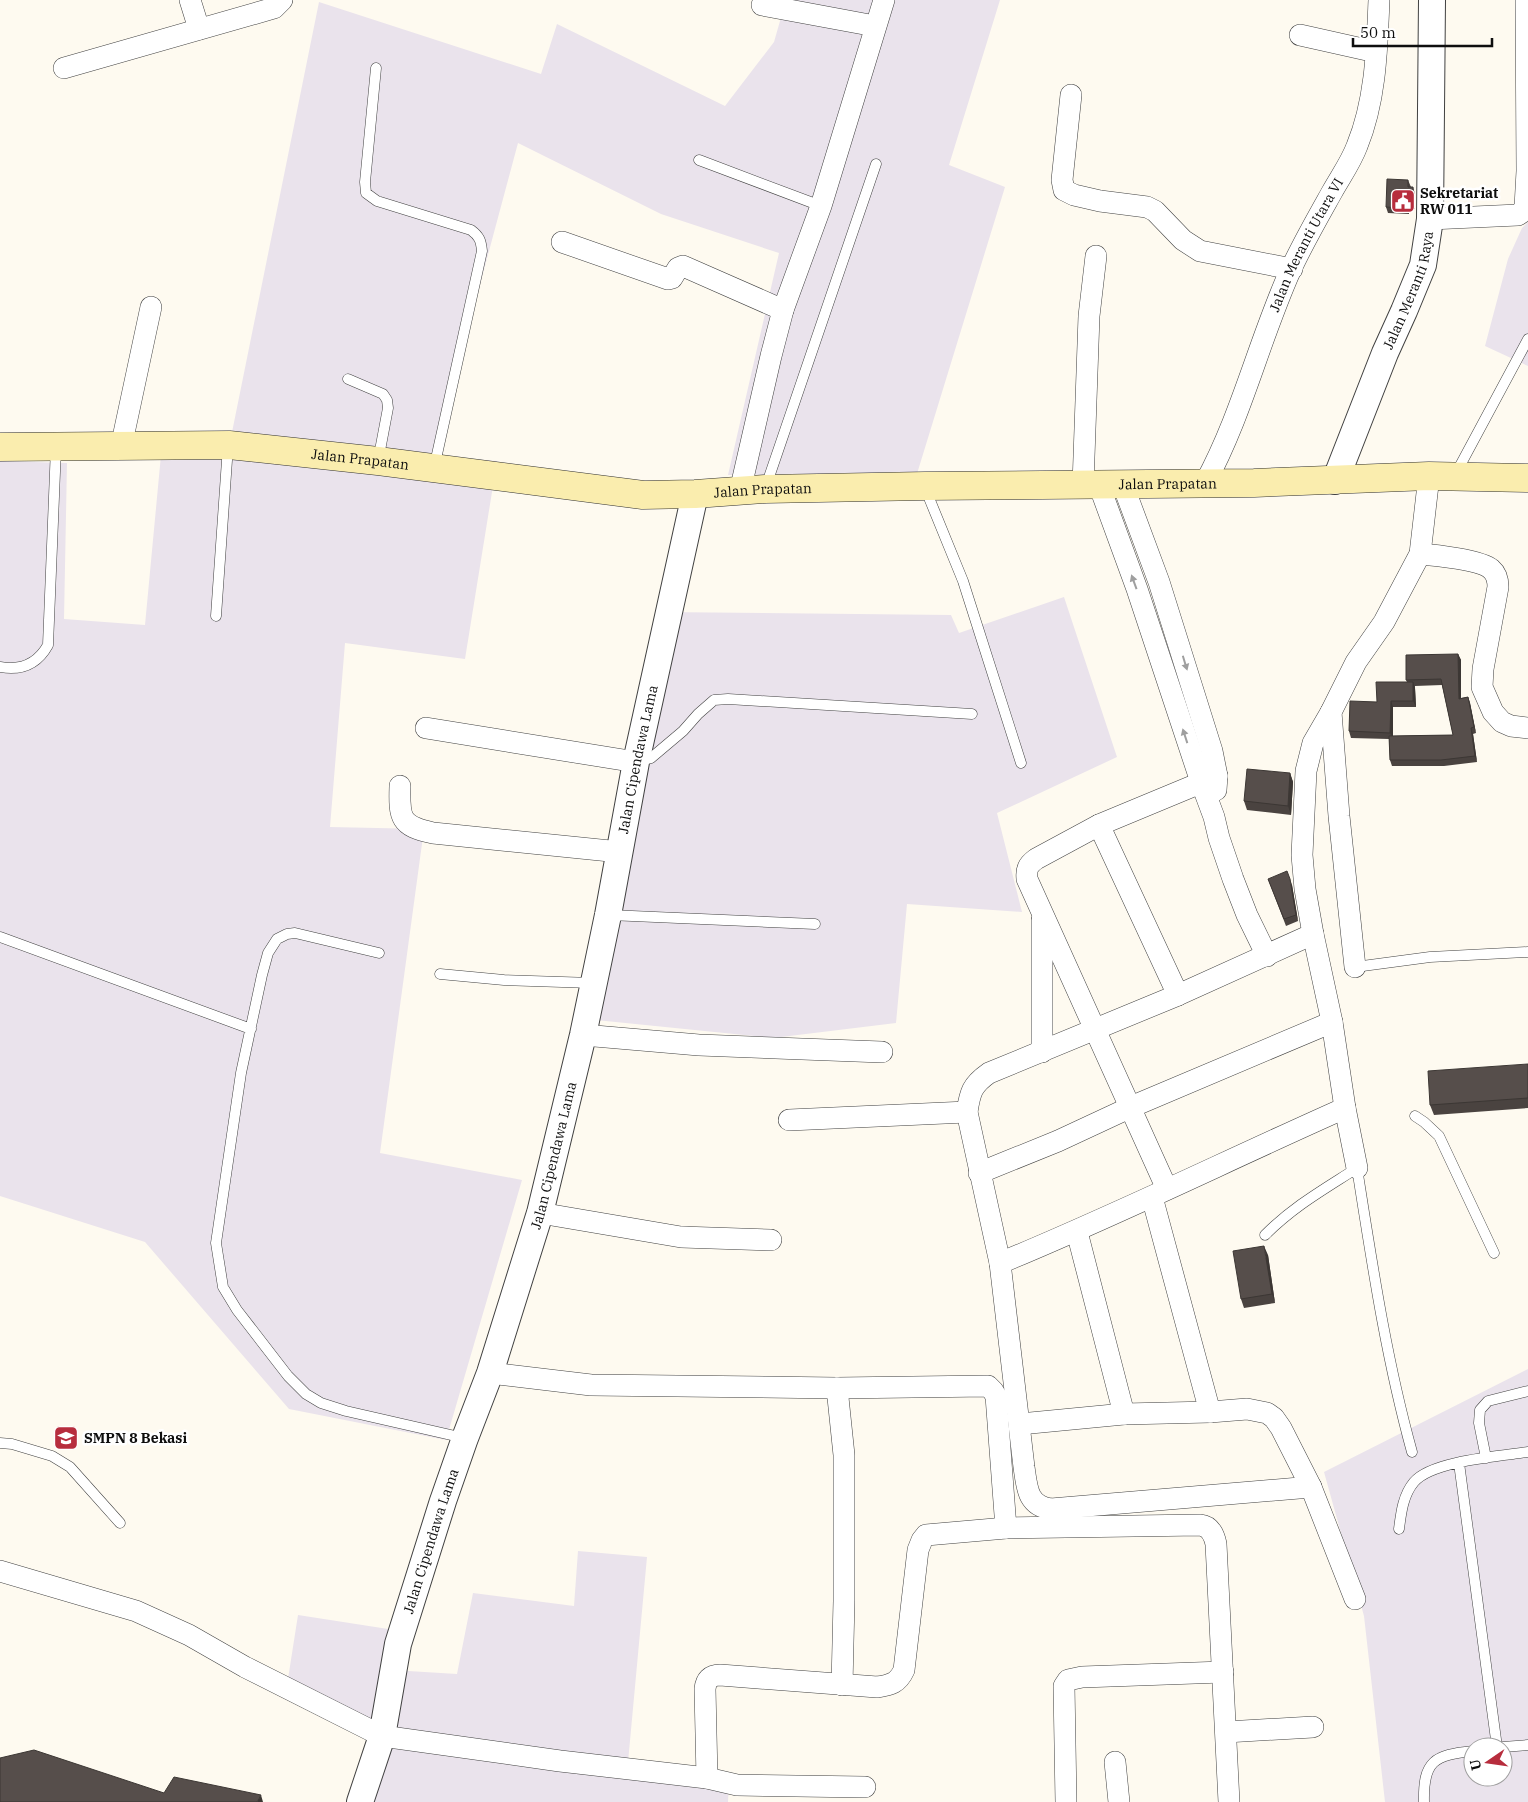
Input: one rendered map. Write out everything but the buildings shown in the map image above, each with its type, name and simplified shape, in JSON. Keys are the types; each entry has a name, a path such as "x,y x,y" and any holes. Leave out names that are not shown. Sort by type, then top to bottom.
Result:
{"main road":[{"name":"Jalan Prapatan","path":"0,447 228,445 378,461 642,495 752,490 925,486 1335,481 1442,476 1528,478"}],"street":[{"path":"190,0 199,29"},
{"path":"64,68 274,8 282,0"},
{"path":"752,490 771,356 783,310 821,206 884,0"},
{"name":"Jalan Meranti Utara VI","path":"1205,484 1219,458 1240,409 1269,326 1292,269 1358,144 1370,103 1376,52 1379,0"},
{"name":"Jalan Meranti Raya","path":"1335,481 1385,353 1423,265 1430,219 1432,0"},
{"path":"1430,219 1521,213 1525,207 1527,170 1526,0"},
{"path":"762,5 875,26"},
{"path":"1300,35 1376,52"},
{"path":"1071,95 1062,180 1064,190 1074,195 1100,201 1147,207 1155,211 1183,240 1200,251 1292,269"},
{"path":"562,242 668,279 672,278 678,268 683,266 783,310"},
{"path":"1096,256 1089,316 1101,485 1154,644 1209,779"},
{"path":"121,447 151,307"},
{"path":"1357,1168 1345,1108 1332,1022 1305,889 1302,855 1306,771 1313,743 1356,662 1384,622 1420,554 1442,476"},
{"path":"1101,485 1159,582 1212,751 1209,779 1219,838 1247,915 1267,956"},
{"name":"Jalan Cipendawa Lama","path":"360,1802 382,1736 398,1644 443,1501 490,1372 540,1213 583,1035 608,915 636,762 695,494"},
{"path":"1420,554 1446,556 1486,565 1496,575 1498,595 1483,669 1482,687 1493,712 1502,722 1511,726 1528,728"},
{"path":"1154,644 1176,636"},
{"path":"1331,712 1339,816 1355,967"},
{"path":"426,728 636,762"},
{"path":"1209,779 1100,825 1036,859 1028,866 1026,873 1027,879 1132,1107 1160,1193 1210,1412"},
{"path":"400,786 399,809 402,816 408,824 420,830 433,833 620,852"},
{"path":"1100,825 1178,995"},
{"path":"1042,911 1042,1052"},
{"path":"1311,1487 1061,1508 1044,1508 1033,1501 1027,1487 1000,1263 967,1112 972,1089 989,1073 1178,995 1313,934"},
{"path":"980,1173 1332,1022"},
{"path":"583,1035 698,1045 882,1052"},
{"path":"1000,1263 1078,1232 1345,1108"},
{"path":"789,1120 967,1112"},
{"path":"540,1213 681,1236 771,1240"},
{"path":"1078,1232 1124,1414"},
{"path":"490,1372 591,1385 837,1388 984,1385 991,1388 996,1396 1006,1528"},
{"path":"837,1388 844,1455 842,1684"},
{"path":"1020,1424 1124,1414 1248,1409 1267,1413 1274,1418 1281,1428 1311,1487 1355,1600"},
{"path":"707,1778 705,1689 707,1680 711,1677 720,1674 877,1687 896,1682 901,1677 904,1670 918,1550 923,1538 930,1534 1006,1528 1200,1525 1207,1528 1214,1536 1216,1544 1229,1802"},
{"path":"0,1572 136,1611 189,1635 245,1667 382,1736 560,1761 707,1778 737,1794 865,1787"},
{"path":"1066,1802 1064,1686 1068,1680 1082,1677 1223,1672"},
{"path":"1226,1732 1313,1727"},
{"path":"1115,1762 1119,1802"}],"lane":[{"path":"376,68 365,182 366,193 377,202 471,230 479,236 482,243 482,251 434,469"},
{"path":"699,160 821,206"},
{"path":"752,490 876,164"},
{"path":"1442,476 1528,339"},
{"path":"348,379 383,394 387,400 388,408 378,461"},
{"path":"216,616 228,445"},
{"path":"0,667 25,666 41,657 48,645 56,447"},
{"path":"925,486 963,581 1021,763"},
{"path":"636,762 651,758 683,731 714,700 728,699 972,714"},
{"path":"608,915 815,924"},
{"path":"379,952 304,934 287,934 277,939 268,952 241,1073 216,1242 223,1287 237,1310 288,1376 306,1394 321,1403 346,1411 465,1438"},
{"path":"0,938 251,1029"},
{"path":"1355,967 1430,957 1528,952"},
{"path":"440,974 504,980 594,983"},
{"path":"1415,1116 1439,1136 1494,1253"},
{"path":"1265,1235 1280,1220 1313,1194 1357,1168 1396,1396 1412,1452"},
{"path":"1486,1458 1479,1424 1480,1410 1488,1402 1528,1391"},
{"path":"0,1443 12,1444 52,1456 70,1467 120,1523"},
{"path":"1399,1530 1401,1511 1413,1483 1421,1474 1459,1462 1528,1452"},
{"path":"1459,1462 1496,1737"},
{"path":"1513,1746 1528,1745"},
{"path":"1424,1802 1423,1786 1425,1774 1429,1766 1445,1756 1463,1753"}],"shaded area":[{"path":"786,0 1000,0 949,165 1005,187 916,477 728,475 779,253 661,214 518,143 434,456 497,461 465,659 345,643 330,827 424,829 380,1153 522,1180 446,1440 289,1409 145,1242 0,1196 0,461 67,463 64,619 145,625 161,455 227,457 319,2 541,74 557,24 725,106 774,42"},
{"path":"1528,222 1528,366 1485,346 1508,259 1522,228"},
{"path":"1064,597 1117,757 997,813 1022,912 907,904 896,1023 773,1038 576,1018 661,612 951,615 959,633"},
{"path":"1528,1369 1528,1802 1385,1802 1364,1616 1324,1472"},
{"path":"578,1551 647,1557 627,1773 729,1782 728,1802 357,1802 381,1735 285,1698 298,1615 401,1631 392,1670 457,1674 473,1593 574,1606"}],"place":[{"name":"Sekretariat RW 011","path":"1403,201"},
{"name":"SMPN 8 Bekasi","path":"66,1438"}]}
